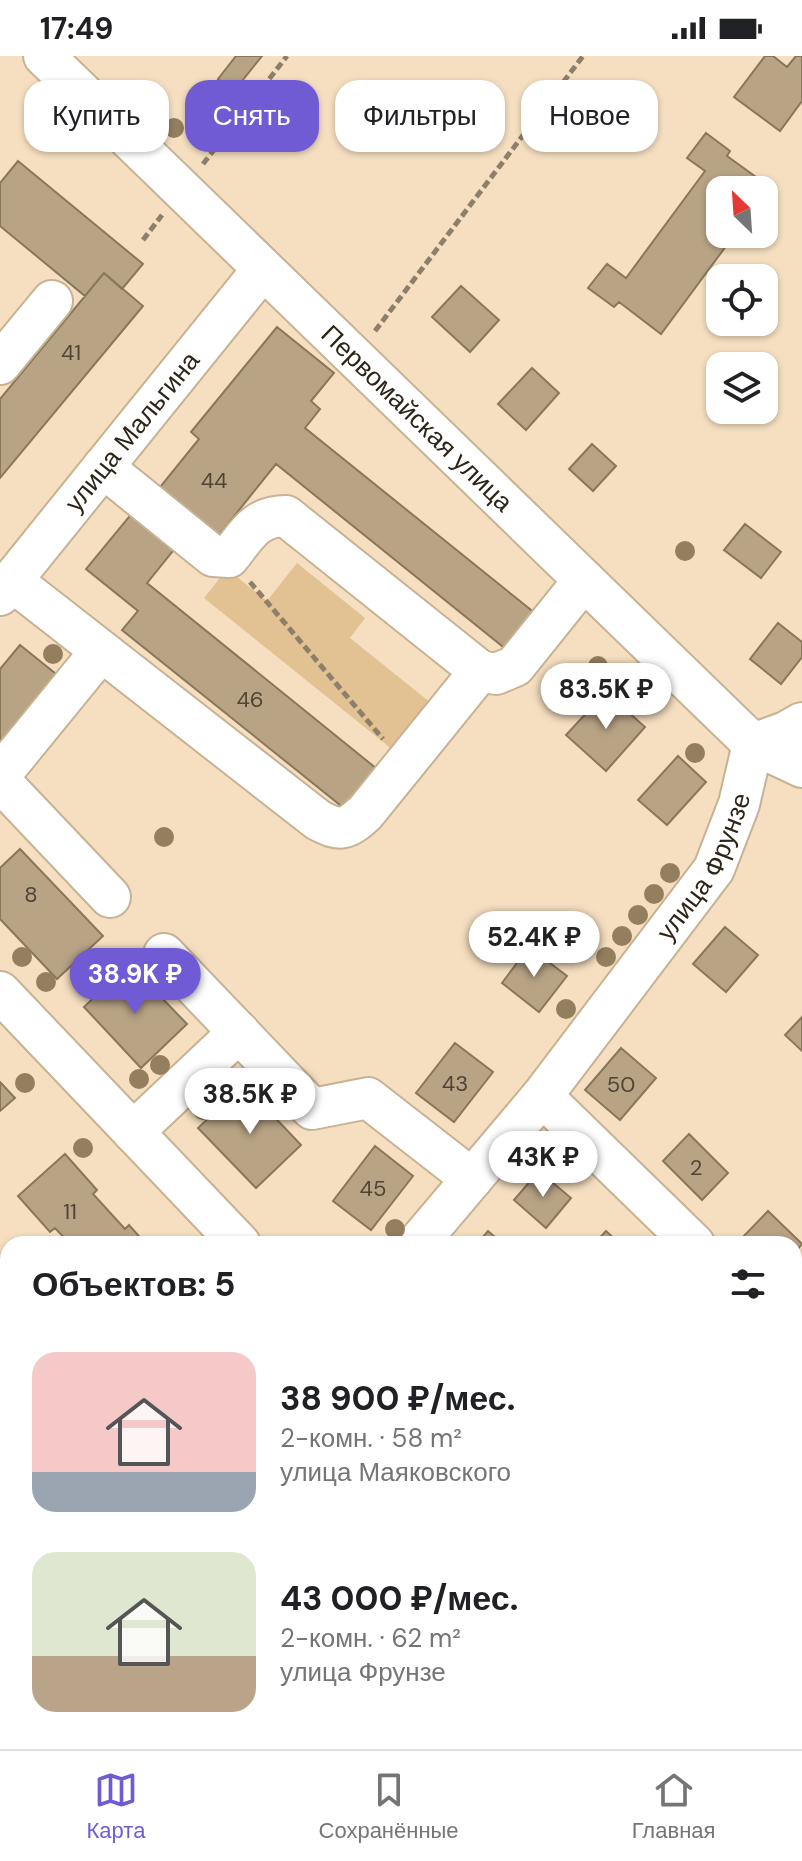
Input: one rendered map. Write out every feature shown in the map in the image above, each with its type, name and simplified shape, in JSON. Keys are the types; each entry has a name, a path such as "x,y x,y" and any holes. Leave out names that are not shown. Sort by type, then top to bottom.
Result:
{"street":[{"name":"Первомайская улица","path":"44,56 753,744 802,767"},
{"name":"улица Мальгина","path":"6,588 263,269"},
{"path":"0,364 52,301"},
{"path":"103,467 213,556 229,557 255,525 273,516 286,516 480,671 496,674 515,666 584,580"},
{"path":"6,588 101,651 318,820 335,829 351,826 365,813 480,671"},
{"path":"0,775 101,651"},
{"path":"753,744 802,723"},
{"name":"улица Фрунзе","path":"424,1236 542,1096 714,869 739,804 753,744"},
{"path":"0,781 110,897"},
{"path":"164,954 312,1109 368,1098 472,1179"},
{"path":"0,992 232,1236"},
{"path":"133,1132 239,1032"},
{"path":"542,1096 686,1236"}],"path":[{"path":"143,240 287,56"},
{"path":"355,357 583,56"},
{"path":"229,557 405,764"}],"shaded area":[{"path":"297,563 365,618 350,638 431,703 393,750 204,598 227,569 267,601"}],"building":[{"path":"236,56 262,56 243,80 218,79"},
{"path":"765,56 773,56 787,67 796,56 802,56 802,101 780,131 734,97"},
{"path":"706,133 730,151 727,156 755,176 706,176 706,248 725,248 713,264 706,264 706,273 661,334 619,302 614,307 588,288 607,264 626,278 705,171 687,158"},
{"path":"18,161 143,264 122,289 104,273 85,296 0,226 0,183"},
{"path":"104,273 143,306 0,478 0,399"},
{"path":"461,286 499,320 470,352 432,317"},
{"path":"277,327 334,373 311,401 320,409 305,428 536,614 507,650 276,464 211,545 152,497 199,439 191,432"},
{"path":"532,368 559,393 526,430 498,404"},
{"path":"592,444 616,466 593,491 569,469"},
{"path":"138,506 181,541 147,583 377,769 345,809 122,630 138,611 86,569"},
{"path":"745,524 781,552 761,578 724,550"},
{"path":"778,623 802,642 802,657 781,684 750,659"},
{"path":"20,645 56,674 0,744 0,669"},
{"path":"606,692 645,727 606,771 566,735"},
{"path":"678,756 706,782 667,825 638,800"},
{"path":"20,849 103,936 57,979 0,919 0,868"},
{"path":"725,927 758,955 726,992 693,964"},
{"path":"529,947 567,976 539,1012 502,983"},
{"path":"129,964 187,1024 141,1068 84,1007"},
{"path":"802,1017 802,1051 785,1035"},
{"path":"455,1043 493,1072 454,1122 416,1093"},
{"path":"621,1048 656,1078 620,1120 585,1090"},
{"path":"0,1082 15,1098 0,1111"},
{"path":"244,1085 301,1145 256,1188 198,1128"},
{"path":"689,1134 728,1173 702,1200 663,1161"},
{"path":"375,1146 413,1176 371,1230 333,1201"},
{"path":"65,1154 97,1190 93,1194 125,1229 129,1225 139,1236 62,1236 55,1228 50,1232 18,1196"},
{"path":"539,1171 571,1198 546,1228 514,1200"},
{"path":"768,1211 794,1236 744,1236"}]}
